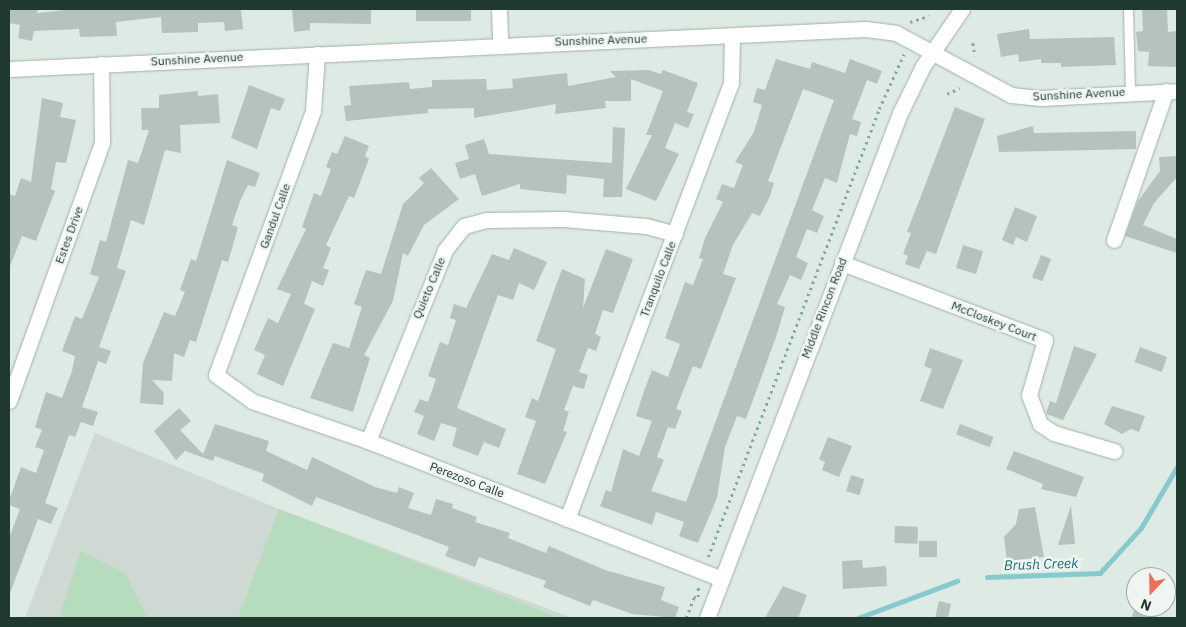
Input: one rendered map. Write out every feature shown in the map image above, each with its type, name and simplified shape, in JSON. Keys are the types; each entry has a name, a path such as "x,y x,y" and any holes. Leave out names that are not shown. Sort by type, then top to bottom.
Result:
{"street":[{"path":"499,9 500,43"},
{"name":"Middle Rincon Road","path":"707,618 900,113 933,51 962,9"},
{"name":"Sunshine Avenue","path":"9,69 500,43 732,36 864,29 896,32 1011,95 1041,98 1172,91"},
{"name":"Tranquilo Calle","path":"567,519 731,83 732,36"},
{"name":"Gandul Calle","path":"216,375 313,111 317,54"},
{"name":"Estes Drive","path":"9,401 102,142 101,64"},
{"path":"1114,240 1172,91"},
{"name":"Quieto Calle","path":"368,441 441,258 464,226 486,220 563,219 646,226 674,234"},
{"name":"McCloskey Court","path":"842,263 1045,340 1029,395 1040,424 1054,433 1114,451"},
{"name":"Perezoso Calle","path":"216,375 252,401 368,441 722,579"}],"lane":[{"path":"1128,9 1130,92"}],"path":[{"path":"910,22 929,16"},
{"path":"973,44 975,56"},
{"path":"708,557 879,109 903,61 903,51"},
{"path":"946,94 960,88"},
{"path":"686,618 694,596 698,598 698,586"}],"shaded area":[{"path":"95,433 279,509 573,618 25,618"}],"green space":[{"path":"279,509 560,618 238,618"},
{"path":"81,551 126,574 147,618 59,618"}],"building":[{"path":"9,9 38,9 37,13 74,9 241,9 243,29 225,31 224,22 198,23 198,32 162,33 161,17 116,22 117,36 80,37 79,29 34,31 32,41 18,38 20,25 9,23"},
{"path":"292,9 371,9 371,24 310,23 310,30 294,32"},
{"path":"416,9 471,9 471,21 416,21"},
{"path":"1142,9 1167,9 1168,32 1177,31 1177,67 1148,66 1149,52 1138,51 1136,32 1143,31"},
{"path":"1029,29 1030,39 1114,37 1116,65 1061,67 1061,63 1041,63 1041,59 1019,62 1018,54 1001,57 997,34"},
{"path":"776,59 810,69 812,62 845,73 850,59 882,71 877,84 867,80 852,119 861,122 857,136 850,134 837,183 825,178 812,210 824,216 817,233 807,229 796,257 808,263 801,280 790,275 777,304 785,307 777,334 746,419 737,416 725,447 717,498 698,543 679,536 684,522 656,512 652,525 600,506 606,490 611,492 623,449 639,456 652,421 636,416 644,391 652,370 668,377 680,344 665,338 685,282 693,285 703,259 699,258 705,238 723,202 716,199 722,184 734,188 743,165 735,162 754,132 762,105 753,102 757,88 765,90","holes":["803,89 834,100 686,502 651,491 664,460 657,457 668,427 675,429 682,411 676,409 693,366 701,369 736,278 723,274 733,245 752,213 760,216 770,196 774,183 768,181"]},
{"path":"649,70 661,74 663,70 698,83 687,112 694,114 688,128 675,123 665,148 679,154 656,201 626,189 652,135 646,135 663,91 631,79 631,101 605,101 606,108 555,114 556,104 474,118 474,108 428,109 428,113 346,121 344,106 351,105 349,86 409,82 410,89 432,87 432,80 486,79 487,90 513,88 512,79 567,73 568,86 616,77 610,71"},
{"path":"249,85 285,99 280,111 271,108 257,149 231,138"},
{"path":"198,91 198,96 218,94 220,123 180,125 181,153 165,150 144,225 131,220 117,268 126,271 99,347 111,351 106,364 98,361 82,407 98,412 93,426 81,422 75,437 69,435 45,503 58,508 51,524 38,519 9,596 9,538 20,509 9,505 9,501 21,467 36,473 44,450 35,447 42,430 35,427 46,392 62,398 72,371 75,356 62,351 75,316 82,319 99,277 90,274 100,240 106,242 128,160 138,163 149,130 142,130 141,108 159,108 159,95"},
{"path":"42,98 63,103 60,117 76,120 66,163 56,162 51,189 55,191 36,241 22,236 9,269 9,194 15,196 21,178 31,182"},
{"path":"955,107 985,119 936,254 927,251 919,269 905,264 908,256 903,254 911,233 907,232"},
{"path":"1033,126 1034,133 1136,131 1136,149 999,152 997,136"},
{"path":"613,127 625,128 622,197 603,197 604,179 567,175 566,194 520,189 520,184 482,196 475,174 460,179 455,163 469,159 465,145 484,139 489,154 612,163"},
{"path":"345,136 369,146 365,156 369,159 354,198 349,196 326,245 331,248 323,268 329,270 323,286 312,281 304,304 315,309 283,386 257,374 265,355 254,350 268,318 278,323 291,294 277,289 306,229 302,227 314,193 321,196 331,169 326,167 332,152 337,154"},
{"path":"1177,156 1177,177 1154,203 1143,225 1177,239 1177,253 1125,236 1138,201 1160,171 1159,157"},
{"path":"227,160 260,173 255,187 248,185 240,201 232,225 238,227 228,262 222,260 196,342 190,340 184,357 174,353 172,381 152,380 164,393 163,405 140,403 143,363 164,312 175,316 185,292 180,290 191,259 196,261"},
{"path":"431,168 459,199 424,225 408,256 403,253 393,301 364,355 370,358 353,412 310,398 333,343 349,348 362,307 354,304 366,270 381,274 403,204 424,183 419,178"},
{"path":"1015,207 1037,216 1027,242 1016,237 1013,245 1002,240"},
{"path":"963,245 983,251 976,274 956,268"},
{"path":"514,248 547,262 534,290 519,283 513,300 498,295 457,408 506,429 499,448 484,442 478,456 452,446 457,428 441,423 434,441 417,434 424,416 414,412 420,399 428,402 436,379 428,376 440,342 448,345 456,320 450,318 454,304 466,308 492,254 509,260"},
{"path":"606,249 633,259 613,313 603,310 595,334 601,337 596,351 588,348 579,372 588,375 584,389 573,386 564,410 569,412 563,431 567,432 545,484 517,474 536,421 525,417 532,398 538,401 556,349 536,341 562,269 585,279 583,308"},
{"path":"1041,255 1051,259 1042,281 1032,277"},
{"path":"1074,346 1097,354 1063,420 1046,414 1050,401 1056,403"},
{"path":"1140,347 1167,357 1162,372 1135,362"},
{"path":"930,348 963,360 943,409 920,401 932,369 924,366"},
{"path":"1112,406 1145,416 1139,432 1131,429 1122,434 1104,424"},
{"path":"179,408 191,421 180,430 203,454 215,424 269,441 266,451 307,470 312,457 375,487 397,493 399,487 414,493 408,508 431,515 436,499 453,504 452,508 477,517 475,522 510,533 508,538 546,553 549,546 605,570 665,587 661,600 679,607 675,618 632,614 593,600 590,606 543,587 546,581 479,557 475,567 445,556 449,547 316,497 312,506 262,481 264,474 215,456 213,461 185,451 176,460 154,431"},
{"path":"960,424 994,437 990,447 956,434"},
{"path":"828,437 852,446 839,477 822,470 825,462 819,459"},
{"path":"1014,451 1084,477 1076,497 1041,489 1043,484 1006,469"},
{"path":"851,475 864,479 859,495 846,491"},
{"path":"1071,505 1075,544 1058,545"},
{"path":"1035,507 1044,557 1007,561 1004,537 1016,524 1019,509"},
{"path":"895,526 918,527 917,544 894,543"},
{"path":"919,541 937,541 937,557 919,557"},
{"path":"862,560 863,568 886,566 887,586 843,589 842,561"},
{"path":"783,586 807,595 798,618 765,618"},
{"path":"939,601 951,604 948,618 935,618"},
{"path":"1131,617 1156,617 1156,618"}],"waterway":[{"name":"Brush Creek","path":"987,577 1100,573 1141,528 1177,467"},
{"name":"Brush Creek","path":"858,618 957,581"}]}
